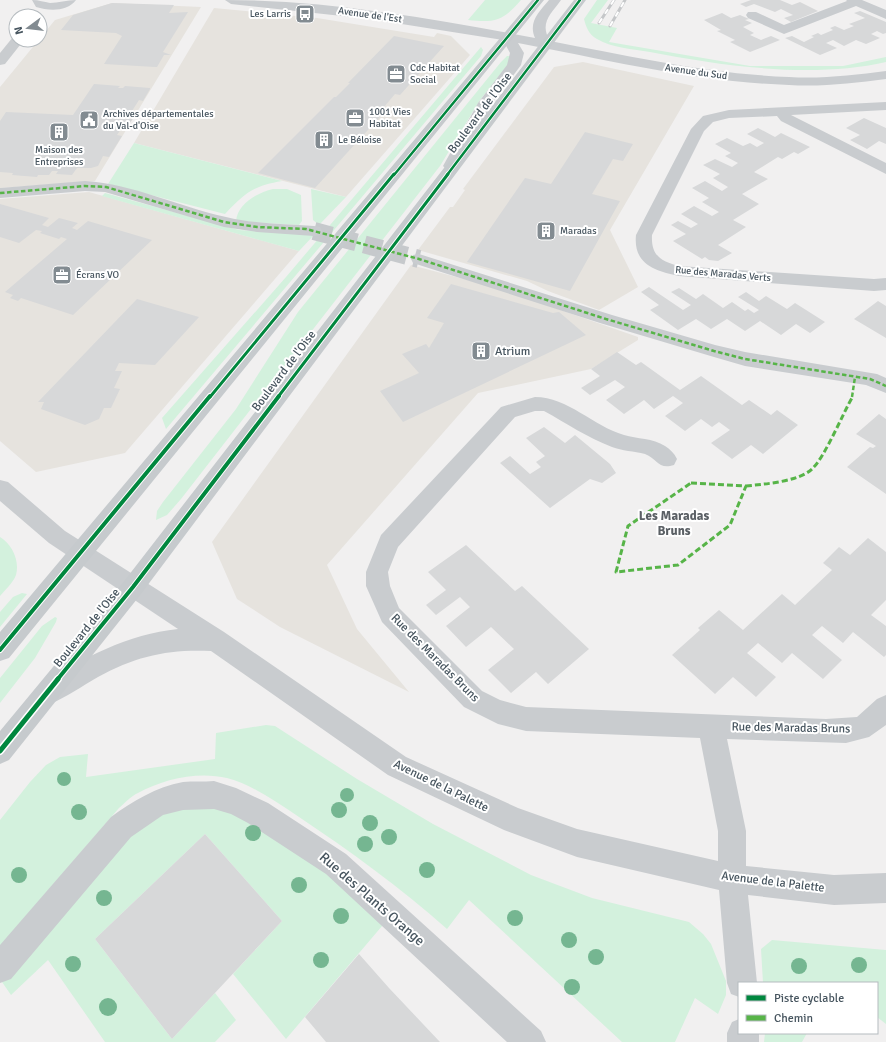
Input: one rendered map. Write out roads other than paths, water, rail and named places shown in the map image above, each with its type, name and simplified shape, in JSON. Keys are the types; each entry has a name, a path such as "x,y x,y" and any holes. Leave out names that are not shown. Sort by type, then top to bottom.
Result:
{"main road":[{"name":"Boulevard de l'Oise","path":"0,650 538,0"},
{"name":"Boulevard de l'Oise","path":"0,751 133,587 580,0"}],"street":[{"name":"Avenue de l'Est","path":"231,0 367,9 508,37"},
{"path":"545,44 539,36 537,27 540,18 555,0"},
{"path":"752,14 784,30 854,1 886,14"},
{"path":"37,4 67,2"},
{"path":"48,13 67,2"},
{"name":"Avenue du Sud","path":"508,37 679,70 756,79 825,81 886,75"},
{"path":"450,170 485,103 514,65 517,53 508,37"},
{"path":"0,61 11,48"},
{"name":"Rue des Maradas Verts","path":"886,106 729,114 708,119 702,123 644,235 642,244 644,251 651,259 663,267 693,273 874,285 886,284"},
{"name":"Rue des Maradas Verts","path":"821,136 812,125 815,116 820,112 841,108"},
{"path":"780,111 784,117 886,169"},
{"path":"0,193 85,186 106,187 228,223 257,227 314,231"},
{"path":"419,258 606,319 714,351 745,359 870,379 886,386"},
{"name":"Rue des Maradas Bruns","path":"668,459 657,451 647,447 620,442 606,436 547,404 535,404 508,412 389,542 377,572 378,586 390,615 473,699 488,709 504,715 526,719 826,731 852,730 867,727 886,708"},
{"name":"Avenue de la Palette","path":"0,488 53,533 81,553 215,640 398,766 514,820 577,843 732,879 834,890 886,888"},
{"path":"44,696 86,669 140,646 173,640 215,640"},
{"path":"710,726 732,831 732,879 742,982"},
{"name":"Rue des Plants Orange","path":"0,968 121,827 140,813 158,803 183,796 214,795 236,802 258,813 297,837 336,864 530,1042"}],"tunnel":[{"path":"314,231 419,259"}],"railway":[{"path":"599,23 614,0"},
{"path":"610,26 625,0"}],"place":[{"name":"Les Larris","path":"305,14"},
{"name":"Cdc Habitat Social","path":"396,74"},
{"name":"1001 Vies Habitat","path":"355,118"},
{"name":"Archives départementales du Val-d'Oise","path":"89,120"},
{"name":"Maison des Entreprises","path":"59,132"},
{"name":"Le Béloise","path":"324,140"},
{"name":"Maradas","path":"546,231"},
{"name":"Écrans VO","path":"62,275"},
{"name":"Atrium","path":"481,351"}],"district":[{"name":"Les Maradas Bruns","path":"674,524"}]}
